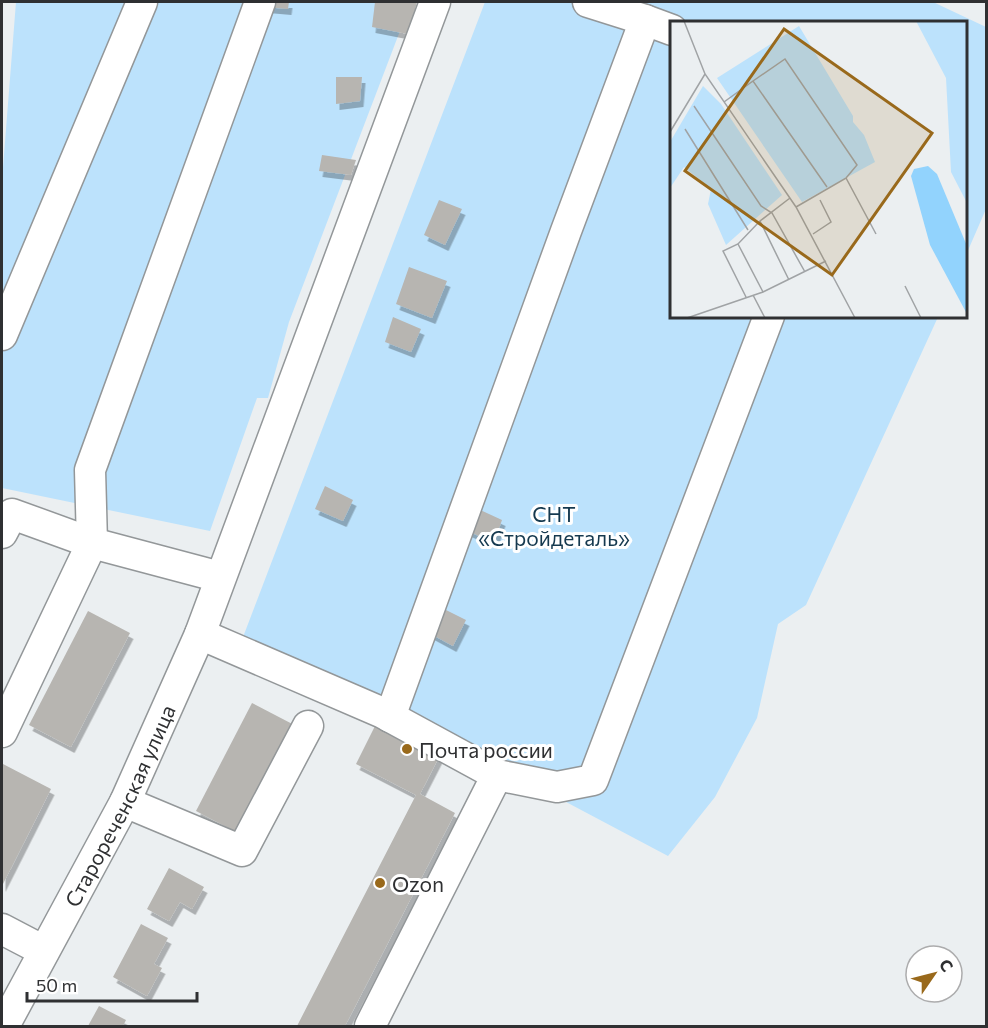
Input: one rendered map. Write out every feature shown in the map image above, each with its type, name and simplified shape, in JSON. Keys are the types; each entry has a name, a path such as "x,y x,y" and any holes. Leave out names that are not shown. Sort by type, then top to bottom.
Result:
{"street":[{"path":"2,335 142,2"},
{"path":"2,732 92,543 90,470 260,2"},
{"name":"Старореченская улица","path":"4,1026 125,802 200,634 435,2"},
{"path":"390,717 562,242 658,25 588,2"},
{"path":"200,634 390,717 497,775 557,787 593,780 768,318"},
{"path":"5,519 220,577"},
{"path":"125,802 242,851 308,726"},
{"path":"370,1026 497,775"},
{"path":"2,929 44,951"}],"green space":[{"path":"16,2 411,2 289,322 268,398 257,398 210,531 2,488 2,180"},
{"name":"СНТ «Стройдеталь»","path":"485,2 933,2 986,27 986,209 967,253 967,21 670,21 670,318 938,318 806,605 778,624 757,718 715,797 668,856 381,704 240,645"}],"building":[{"path":"266,2 289,2 288,9 265,7"},
{"path":"375,2 417,2 408,34 372,27"},
{"path":"336,77 362,77 360,101 336,104"},
{"path":"322,155 356,160 351,175 319,171"},
{"path":"439,200 462,209 445,245 424,235"},
{"path":"409,267 447,281 432,318 396,304"},
{"path":"393,317 421,329 411,352 385,342"},
{"path":"325,486 353,500 343,521 315,509"},
{"path":"476,508 502,520 494,543 468,531"},
{"path":"440,607 466,620 453,646 429,633"},
{"path":"88,611 130,633 71,747 29,725"},
{"path":"252,703 300,728 244,836 196,811"},
{"path":"377,722 440,755 420,794 455,813 345,1026 297,1026 416,795 356,764"},
{"path":"3,764 51,789 2,886 2,768"},
{"path":"169,868 204,887 192,909 180,902 169,921 147,909"},
{"path":"141,924 168,938 154,964 162,968 147,996 113,977"},
{"path":"99,1006 126,1020 123,1026 88,1026"}],"place":[{"name":"Почта россии","path":"407,749"},
{"name":"Ozon","path":"380,883"}]}
